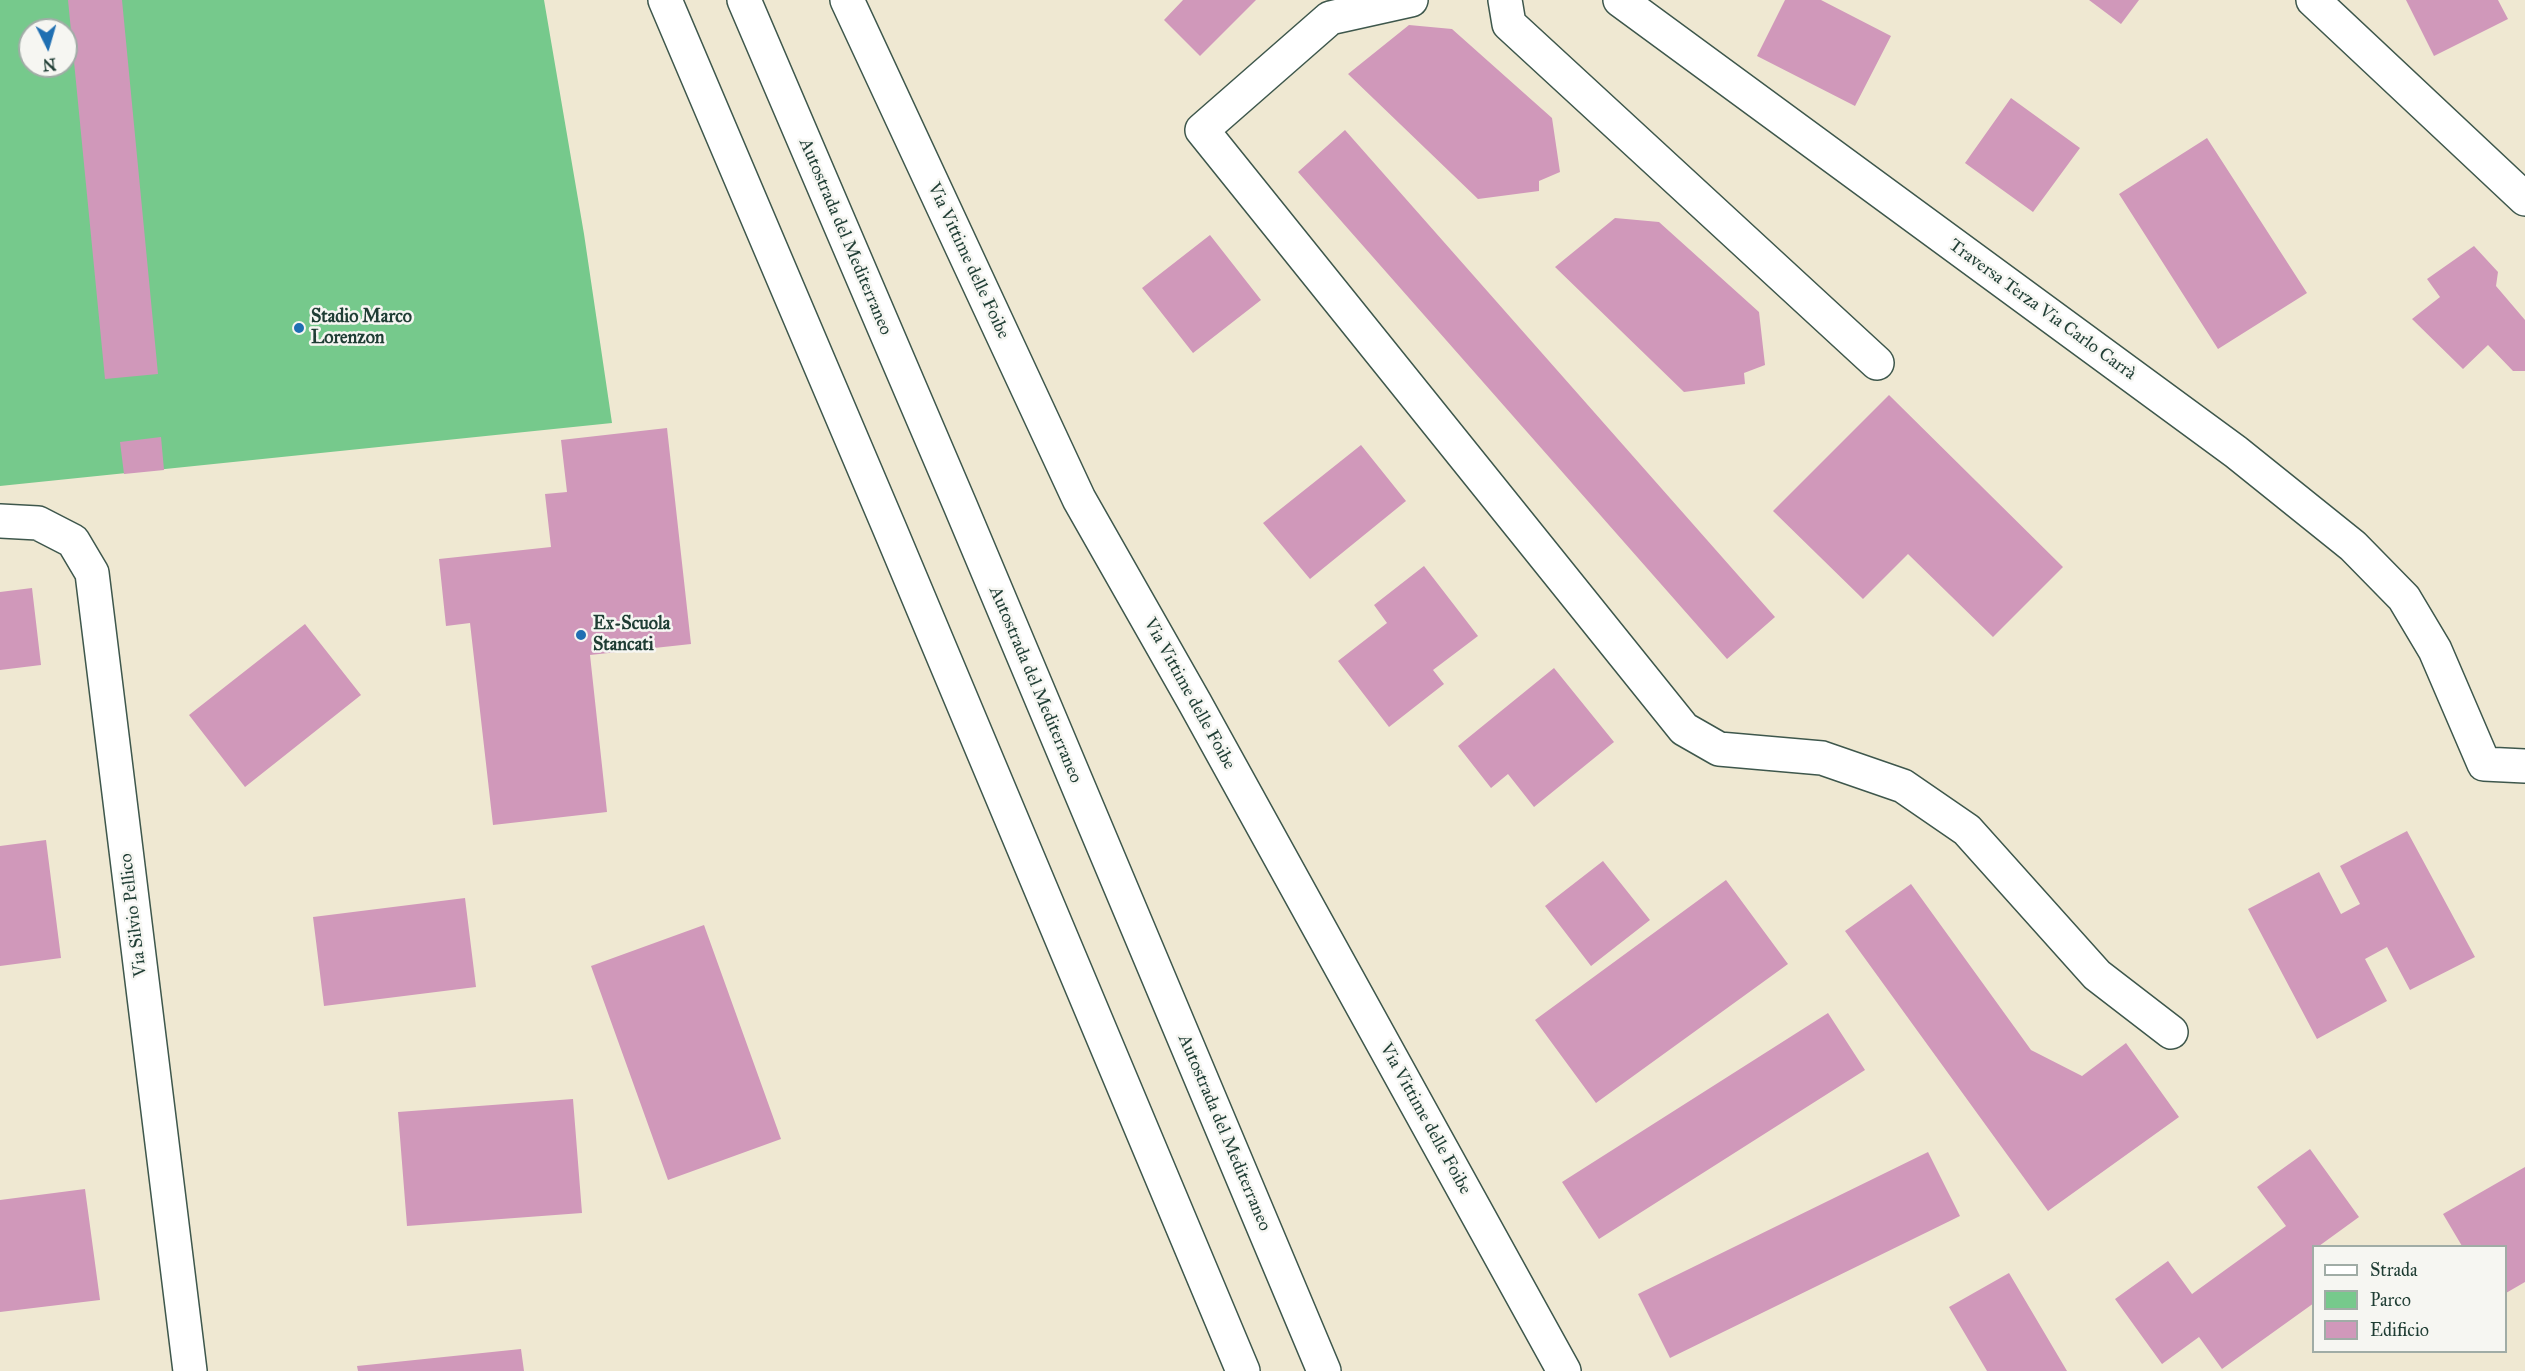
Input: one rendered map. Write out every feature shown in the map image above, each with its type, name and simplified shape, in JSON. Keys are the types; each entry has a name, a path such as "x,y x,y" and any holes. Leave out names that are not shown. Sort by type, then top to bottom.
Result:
{"main road":[{"path":"664,0 889,527 1243,1371"},
{"name":"Autostrada del Mediterraneo","path":"744,0 960,504 1324,1371"},
{"name":"Via Vittime delle Foibe","path":"847,0 1079,499 1195,703 1564,1371"},
{"path":"1411,0 1330,18 1202,130 1684,729 1719,749 1822,758 1903,786 1967,830 2097,975 2171,1032"},
{"path":"1505,0 1509,24 1877,363"},
{"name":"Traversa Terza Via Carlo Carrà","path":"1620,0 2272,481 2353,546 2404,598 2435,650 2484,764 2525,766"},
{"path":"2313,0 2525,199"},
{"name":"Via Silvio Pellico","path":"0,521 38,524 73,541 92,573 190,1371"}],"green space":[{"name":"Stadio Marco Lorenzon","path":"0,0 544,0 584,234 612,423 0,486"}],"building":[{"path":"68,0 122,0 158,374 105,379 76,78 78,78 78,18 70,18"},
{"path":"1183,0 1256,0 1200,56 1164,20"},
{"path":"1785,0 1821,0 1891,36 1855,106 1757,56"},
{"path":"2089,0 2139,0 2121,24"},
{"path":"2406,0 2498,0 2508,19 2434,56"},
{"path":"1409,25 1452,29 1552,118 1560,172 1539,181 1539,191 1478,199 1348,74"},
{"path":"2011,98 2080,148 2033,212 1965,163"},
{"path":"1345,130 1775,617 1727,659 1298,172"},
{"path":"2207,138 2307,293 2218,349 2119,194"},
{"path":"1615,218 1659,222 1759,312 1765,365 1744,373 1745,384 1684,392 1555,267"},
{"path":"1210,235 1261,300 1193,353 1142,288"},
{"path":"2474,246 2498,272 2496,286 2525,320 2525,371 2513,371 2488,345 2463,369 2412,319 2440,297 2427,279"},
{"path":"1889,395 2063,567 1993,637 1908,554 1863,599 1773,511"},
{"name":"Ex-Scuola Stancati","path":"667,428 691,644 590,655 607,812 493,825 470,623 446,626 439,559 551,547 545,494 567,492 561,440"},
{"path":"161,437 164,470 124,474 120,442"},
{"path":"1361,445 1406,501 1310,579 1263,523"},
{"path":"1424,566 1478,636 1433,670 1444,684 1389,727 1338,661 1387,623 1374,605"},
{"path":"32,588 41,665 0,670 0,592"},
{"path":"305,624 361,695 245,787 189,715"},
{"path":"1554,668 1614,742 1534,807 1508,774 1491,788 1458,746"},
{"path":"2407,831 2475,957 2410,990 2387,947 2365,959 2387,1001 2317,1039 2248,909 2319,872 2341,914 2360,904 2340,866"},
{"path":"46,840 61,958 0,966 0,846"},
{"path":"1603,861 1650,920 1591,966 1545,906"},
{"path":"1726,880 1788,964 1596,1103 1535,1020"},
{"path":"1911,884 2031,1050 2082,1076 2126,1043 2179,1117 2048,1211 1845,931"},
{"path":"465,898 476,987 324,1006 313,917"},
{"path":"704,925 781,1139 668,1180 591,966"},
{"path":"1828,1013 1865,1070 1599,1239 1562,1182"},
{"path":"573,1099 582,1213 407,1226 398,1112"},
{"path":"2310,1149 2359,1217 2320,1245 2312,1245 2312,1304 2222,1369 2199,1337 2162,1364 2115,1299 2168,1261 2192,1294 2286,1226 2257,1187"},
{"path":"1928,1152 1960,1216 1670,1358 1638,1294"},
{"path":"2525,1167 2525,1282 2507,1292 2507,1245 2461,1245 2443,1214"},
{"path":"85,1189 100,1300 0,1312 0,1200"},
{"path":"2009,1273 2067,1371 1987,1371 1949,1307"},
{"path":"521,1349 524,1371 358,1371 357,1366"}],"place":[{"name":"Stadio Marco Lorenzon","path":"299,328"},
{"name":"Ex-Scuola Stancati","path":"581,635"}]}
